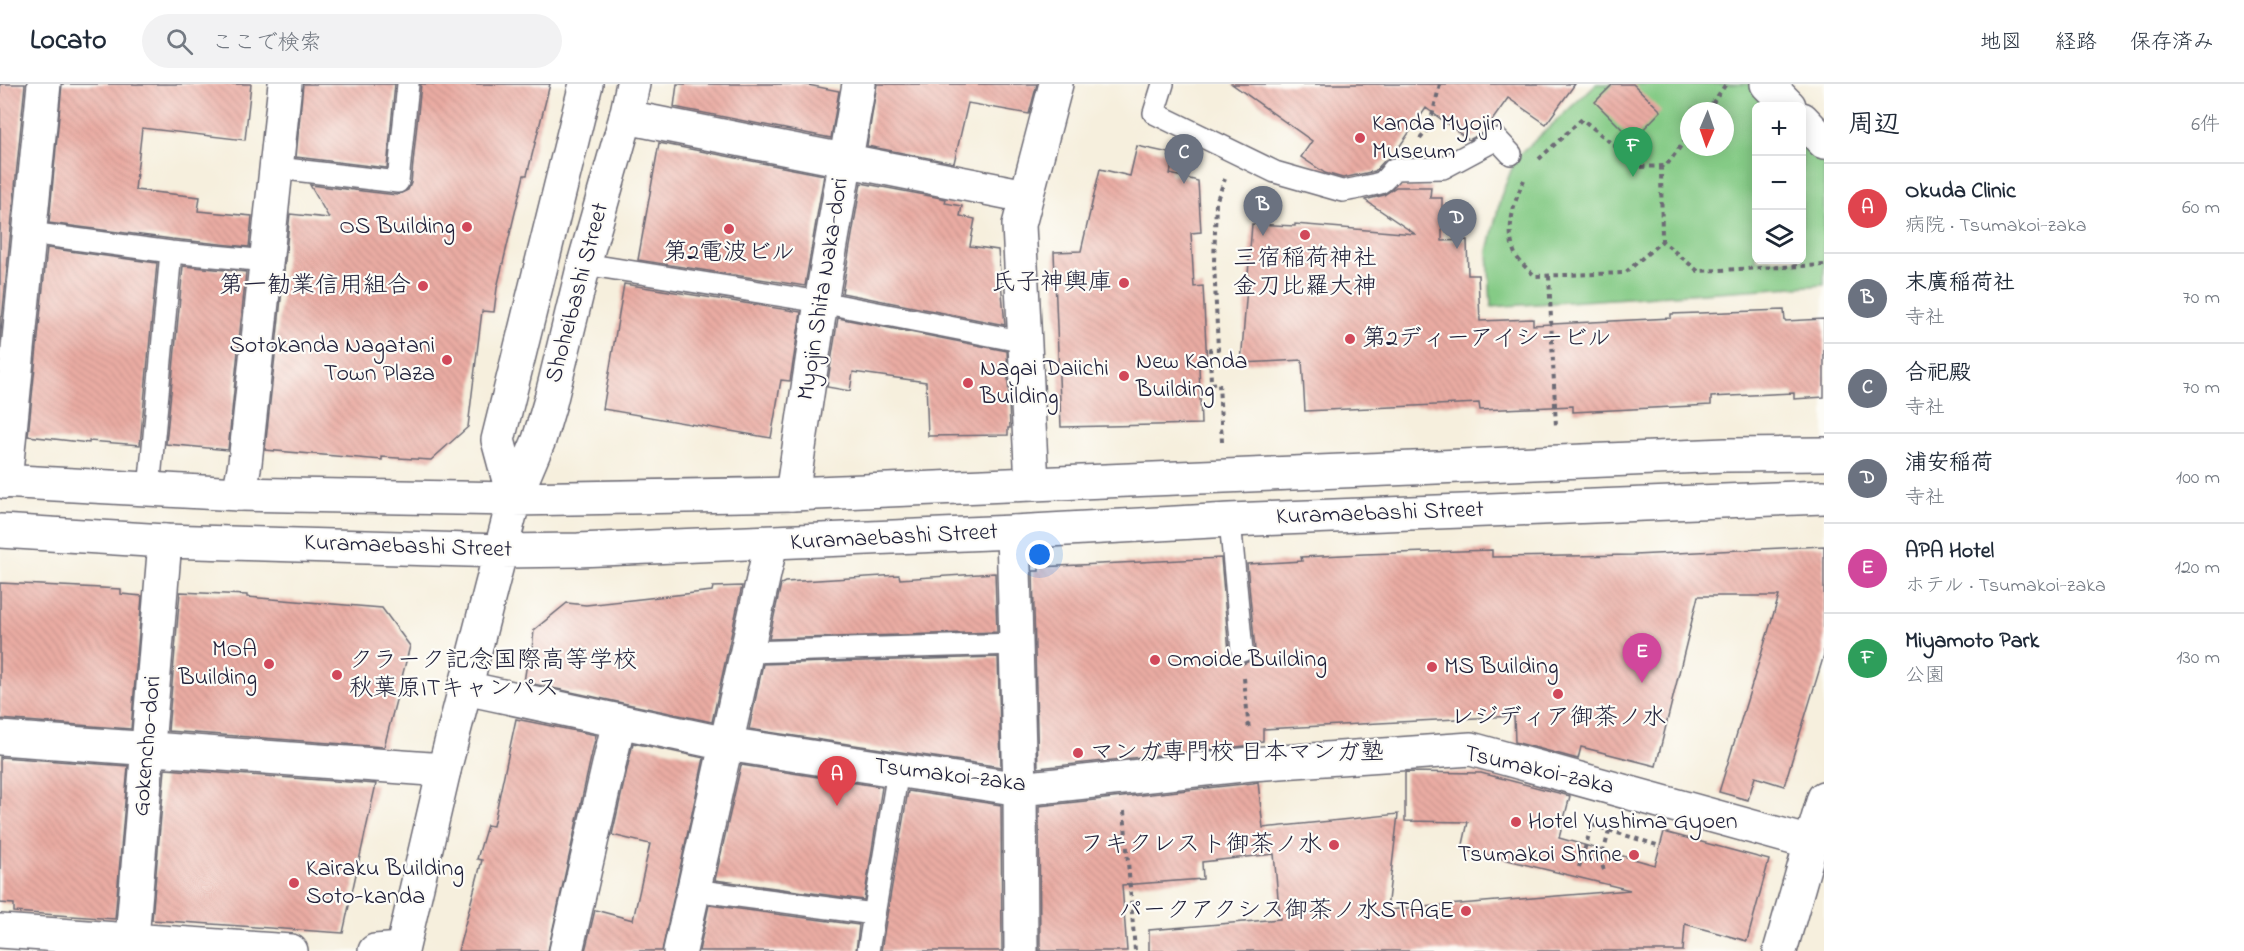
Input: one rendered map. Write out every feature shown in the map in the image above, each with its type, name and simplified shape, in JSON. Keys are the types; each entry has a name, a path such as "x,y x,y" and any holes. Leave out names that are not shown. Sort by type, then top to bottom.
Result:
{"street":[{"path":"3,482 44,84"},
{"path":"239,494 245,463 285,84"},
{"name":"Shoheibashi Street","path":"514,499 498,440 586,84"},
{"name":"Shoheibashi Street","path":"393,950 444,770 514,499 539,440 547,412 633,84"},
{"name":"Myojin Shita Naka-dori","path":"792,494 821,302 859,84"},
{"path":"1032,484 1019,225 1056,84"},
{"path":"1767,84 1785,102"},
{"path":"626,117 1026,196"},
{"path":"1806,123 1824,142"},
{"name":"Kuramaebashi Street","path":"3,482 239,494 514,499 792,494 1714,455 1824,453"},
{"name":"Kuramaebashi Street","path":"0,531 165,541 502,551 771,543 1230,520 1824,497"},
{"path":"1013,532 1020,789 1021,951"},
{"name":"Gokencho-dori","path":"132,945 165,541"},
{"path":"680,951 771,543"},
{"name":"Tsumakoi-zaka","path":"465,688 726,744 1020,789 1251,764 1471,749 1811,843"},
{"path":"566,951 619,721"},
{"path":"0,738 444,770"},
{"path":"1780,951 1824,798"},
{"path":"0,932 132,945 291,951"}],"lane":[{"path":"277,168 398,182 408,84"},
{"path":"1163,84 1154,114 1275,172 1342,191 1381,183 1394,169 1443,168 1497,139 1511,154"},
{"path":"30,233 171,252 267,261"},
{"path":"148,490 171,252"},
{"path":"584,264 821,302 1025,342"},
{"path":"1230,520 1242,651"},
{"path":"746,652 1016,644"},
{"path":"868,951 898,771"},
{"path":"693,890 874,914"}],"path":[{"path":"1394,169 1429,128 1440,84"},
{"path":"1713,102 1726,84"},
{"path":"1530,167 1582,119 1640,167 1666,166 1680,147"},
{"path":"1222,447 1219,383 1211,384 1210,349 1218,349 1214,262 1216,202 1236,153"},
{"path":"1661,166 1662,241 1698,271 1824,265"},
{"path":"1526,175 1515,200 1511,239 1516,256 1535,276 1625,273 1662,241"},
{"path":"1549,275 1557,437"},
{"path":"1242,651 1251,764"},
{"path":"1125,818 1135,951"},
{"path":"1579,867 1592,825 1660,846"},
{"path":"1604,870 1601,862 1609,831"}],"green space":[{"path":"1596,84 1751,84 1770,102 1752,102 1752,264 1806,264 1806,139 1824,158 1824,285 1491,307 1488,251 1501,196 1516,158"}],"building":[{"path":"0,84 25,84 0,341"},
{"path":"62,84 251,84 245,140 142,128 135,190 200,197 198,211 252,216 249,247 49,223"},
{"path":"303,84 395,84 387,168 296,157"},
{"path":"421,84 550,84 527,175 524,175 497,288 494,312 482,311 468,427 431,460 382,457 382,460 265,450 290,214 329,218 310,185 397,195 408,190 411,183"},
{"path":"677,84 803,84 839,91 831,138 674,107"},
{"path":"877,84 1037,84 1029,114 968,103 954,163 867,146"},
{"path":"1232,84 1575,84 1546,124 1508,98 1484,132 1469,140 1426,108 1393,156 1385,160 1375,171 1343,178 1325,173 1301,157 1312,141"},
{"path":"1613,84 1633,84 1661,111 1633,140 1595,102"},
{"name":"第2電波ビル","path":"659,143 824,175 805,286 638,260"},
{"path":"1137,146 1174,154 1170,174 1198,181 1201,232 1191,233 1194,287 1203,286 1207,365 1199,365 1201,424 1061,427 1054,252 1081,251 1100,169 1130,176"},
{"path":"861,183 946,199 945,203 962,206 960,216 975,219 970,246 998,250 1005,325 842,293"},
{"path":"1396,187 1431,187 1430,198 1442,198 1442,241 1467,240 1468,275 1478,275 1480,321 1533,319 1533,325 1671,318 1671,314 1784,310 1785,321 1824,319 1824,397 1794,399 1794,393 1711,397 1711,405 1573,412 1573,406 1480,410 1479,403 1305,411 1302,360 1241,363 1252,224 1295,226 1295,224 1415,234 1365,200 1384,195"},
{"path":"47,248 157,263 140,445 89,441 89,443 28,436"},
{"path":"183,266 246,272 228,450 166,444"},
{"path":"624,284 801,312 790,381 781,380 771,438 603,409"},
{"path":"838,318 1007,351 1010,428 1008,428 1008,435 928,436 926,382 853,372 850,391 827,387"},
{"path":"1824,546 1824,655 1784,786 1755,777 1748,800 1719,792 1779,596 1698,596 1656,766 1581,747 1578,759 1515,742 1514,716 1263,729 1263,741 1254,742 1254,745 1038,768 1033,571 1039,571 1039,567 1221,558 1229,652 1232,659 1243,664 1250,661 1255,650 1247,564 1302,561 1301,557 1492,550 1492,557 1634,555"},
{"path":"995,573 997,632 769,639 781,584 785,582 899,575 900,579"},
{"path":"0,583 121,589 121,594 142,596 131,729 0,719"},
{"path":"742,586 712,722 524,682 529,650 532,650 534,630 567,603 586,605 712,591 713,587"},
{"path":"180,592 247,595 247,597 382,608 410,646 384,747 168,731"},
{"path":"998,657 1001,767 749,729 763,664"},
{"path":"516,719 596,735 548,951 458,951 482,860 477,859 487,825 493,826"},
{"path":"633,743 704,758 662,951 585,951 595,910 633,920 650,844 612,835"},
{"path":"0,757 128,766 115,919 14,912 14,904 0,903"},
{"path":"741,765 882,787 864,900 715,880"},
{"path":"165,769 376,784 343,933 152,920"},
{"path":"1405,772 1481,773 1570,796 1559,838 1655,865 1664,832 1769,860 1747,941 1685,924 1683,951 1149,951 1149,930 1280,919 1274,854 1202,862 1203,879 1122,885 1127,951 1040,951 1039,806 1258,782 1263,828 1398,814 1387,910 1630,890 1462,849 1468,822 1405,821"},
{"path":"908,791 1001,805 1002,951 881,951"},
{"path":"709,905 859,925 856,951 699,951"}],"place":[{"name":"Kanda Myojin Museum","path":"1360,138"},
{"name":"Miyamoto Park","path":"1633,177"},
{"name":"合祀殿","path":"1184,184"},
{"name":"OS Building","path":"467,227"},
{"name":"第2電波ビル","path":"729,229"},
{"name":"三宿稲荷神社 金刀比羅大神","path":"1305,235"},
{"name":"末廣稲荷社","path":"1263,236"},
{"name":"浦安稲荷","path":"1457,249"},
{"name":"氏子神輿庫","path":"1124,283"},
{"name":"第一勧業信用組合","path":"423,286"},
{"name":"第2ディーアイシービル","path":"1350,339"},
{"name":"Sotokanda Nagatani Town Plaza","path":"447,360"},
{"name":"New Kanda Building","path":"1124,376"},
{"name":"Nagai Daiichi Building","path":"968,383"},
{"name":"Omoide Building","path":"1155,660"},
{"name":"MOA Building","path":"269,664"},
{"name":"MS Building","path":"1432,667"},
{"name":"クラーク記念国際高等学校 秋葉原ITキャンパス","path":"337,675"},
{"name":"APA Hotel","path":"1642,683"},
{"name":"レジディア御茶ノ水","path":"1558,694"},
{"name":"マンガ専門校 日本マンガ塾","path":"1078,753"},
{"name":"Okuda Clinic","path":"837,806"},
{"name":"Hotel Yushima Gyoen","path":"1516,822"},
{"name":"フキクレスト御茶ノ水","path":"1334,845"},
{"name":"Tsumakoi Shrine","path":"1634,855"},
{"name":"Kairaku Building Soto-kanda","path":"294,883"},
{"name":"パークアクシス御茶ノ水STAGE","path":"1466,911"}]}
